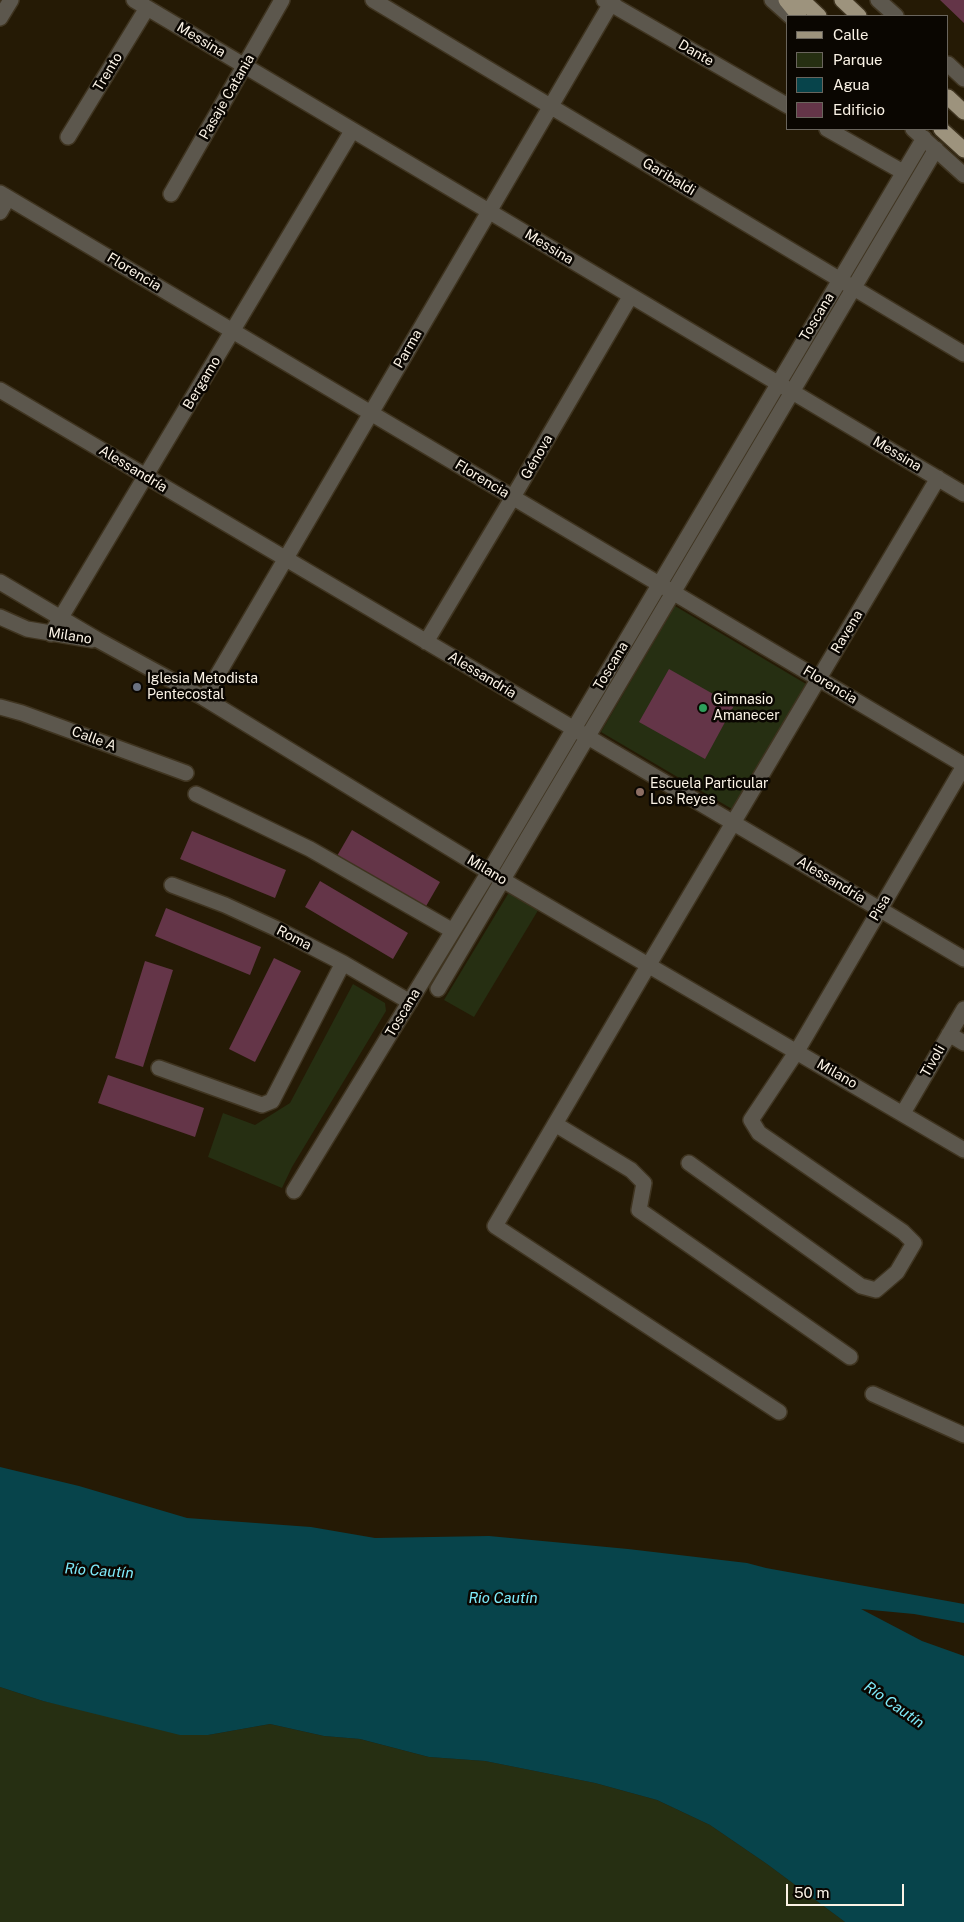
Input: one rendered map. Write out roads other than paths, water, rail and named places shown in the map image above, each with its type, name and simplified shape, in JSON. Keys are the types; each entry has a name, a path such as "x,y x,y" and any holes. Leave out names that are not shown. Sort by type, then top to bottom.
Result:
{"main road":[{"path":"786,0 798,15"},
{"path":"802,0 819,15"},
{"path":"842,0 858,15"},
{"path":"949,99 964,112"},
{"path":"942,130 964,150"}],"street":[{"path":"0,18 10,0"},
{"name":"Pasaje Catania","path":"171,194 282,0"},
{"name":"Garibaldi","path":"373,0 964,354"},
{"path":"772,0 789,15"},
{"name":"Parma","path":"204,698 551,106 609,1"},
{"name":"Dante","path":"609,1 786,105"},
{"path":"881,1 895,15"},
{"name":"Messina","path":"140,4 964,494"},
{"name":"Trento","path":"68,137 140,4"},
{"path":"949,65 964,79"},
{"path":"829,130 903,172"},
{"name":"Bergamo","path":"52,634 352,131"},
{"path":"918,133 964,175"},
{"name":"Toscana","path":"294,1191 489,872 840,280 903,172 918,133"},
{"name":"Toscana","path":"438,989 936,149"},
{"path":"0,212 4,195"},
{"name":"Florencia","path":"4,195 964,765"},
{"name":"Génova","path":"426,642 630,296"},
{"name":"Alessandría","path":"0,390 964,959"},
{"name":"Ravena","path":"779,1412 495,1226 938,478"},
{"path":"0,582 98,640"},
{"name":"Milano","path":"0,617 27,629 98,640 204,698 489,872 964,1150"},
{"name":"Calle A","path":"0,707 22,713 186,773"},
{"name":"Pisa","path":"689,1163 861,1286 876,1290 896,1272 914,1243 903,1232 760,1133 751,1120 797,1051 964,765"},
{"path":"196,794 310,849 453,931"},
{"name":"Roma","path":"172,885 225,905 275,928 343,963 410,1002"},
{"path":"159,1068 262,1105 272,1101 343,963"},
{"name":"Tivoli","path":"903,1113 964,1009"},
{"path":"949,1034 964,1043"},
{"path":"555,1124 631,1170 644,1183 639,1210 850,1357"},
{"path":"873,1394 964,1435"}],"water":[{"name":"Río Cautín","path":"0,1467 79,1486 187,1518 311,1527 375,1538 489,1536 628,1549 747,1563 964,1604 964,1623 914,1614 861,1609 922,1641 964,1656 964,1922 845,1922 767,1864 710,1825 657,1800 595,1783 485,1761 429,1757 360,1739 324,1736 270,1724 208,1735 180,1735 43,1701 0,1687"}],"place":[{"name":"Iglesia Metodista Pentecostal","path":"137,687"},
{"name":"Gimnasio Amanecer","path":"703,708"},
{"name":"Escuela Particular Los Reyes","path":"640,792"}]}
